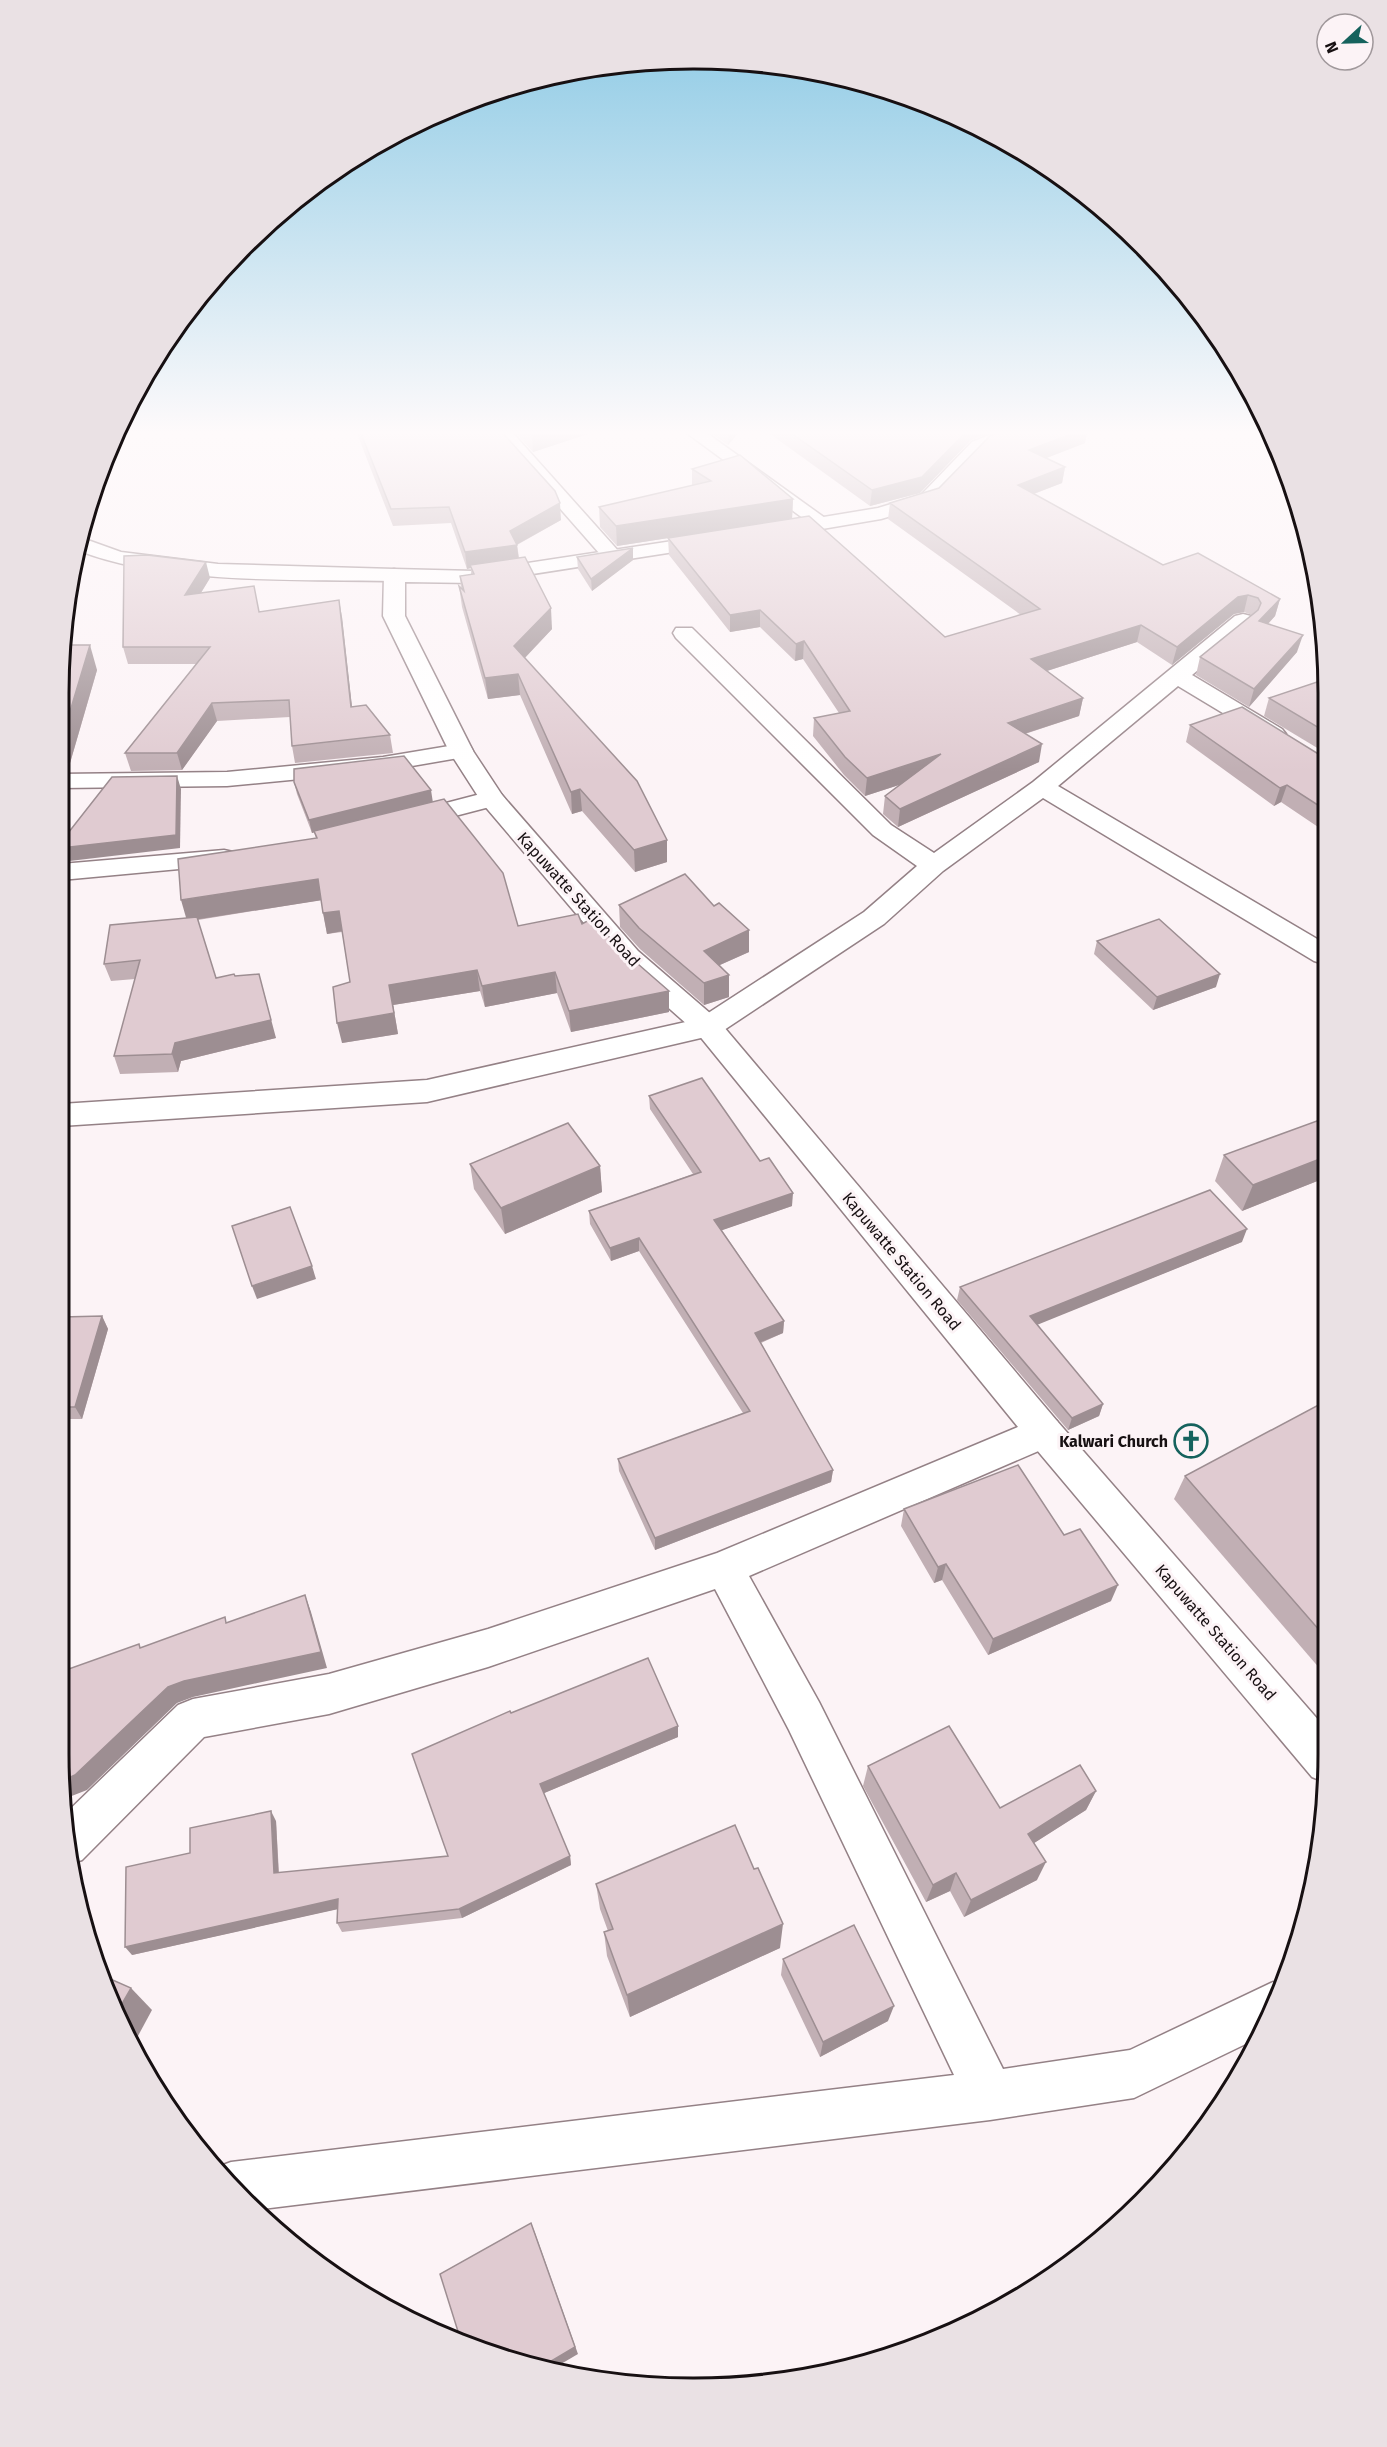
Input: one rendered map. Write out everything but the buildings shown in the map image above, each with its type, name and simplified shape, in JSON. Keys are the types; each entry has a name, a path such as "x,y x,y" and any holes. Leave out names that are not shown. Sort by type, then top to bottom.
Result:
{"street":[{"path":"603,545 614,558"},
{"path":"87,546 117,558 218,570 475,578 688,545"},
{"name":"Kapuwatte Station Road","path":"394,575 394,616 461,751 492,799 628,957 708,1027 1044,1432 1318,1752"},
{"path":"69,1115 427,1091 708,1027 874,918 934,865 1042,787 1244,621"},
{"path":"684,633 882,830 934,865"},
{"path":"1178,676 1296,748"},
{"path":"69,781 227,778 383,764 461,751"},
{"path":"1042,787 1318,951"},
{"path":"381,827 492,799"},
{"path":"69,871 244,856"},
{"path":"74,1836 193,1719 329,1694 488,1648 724,1568 1044,1432"},
{"path":"724,1568 804,1716 990,2096"},
{"path":"243,2186 990,2096 1134,2074 1262,2011"}],"place":[{"name":"Kalwari Church","path":"1191,1441"}]}
